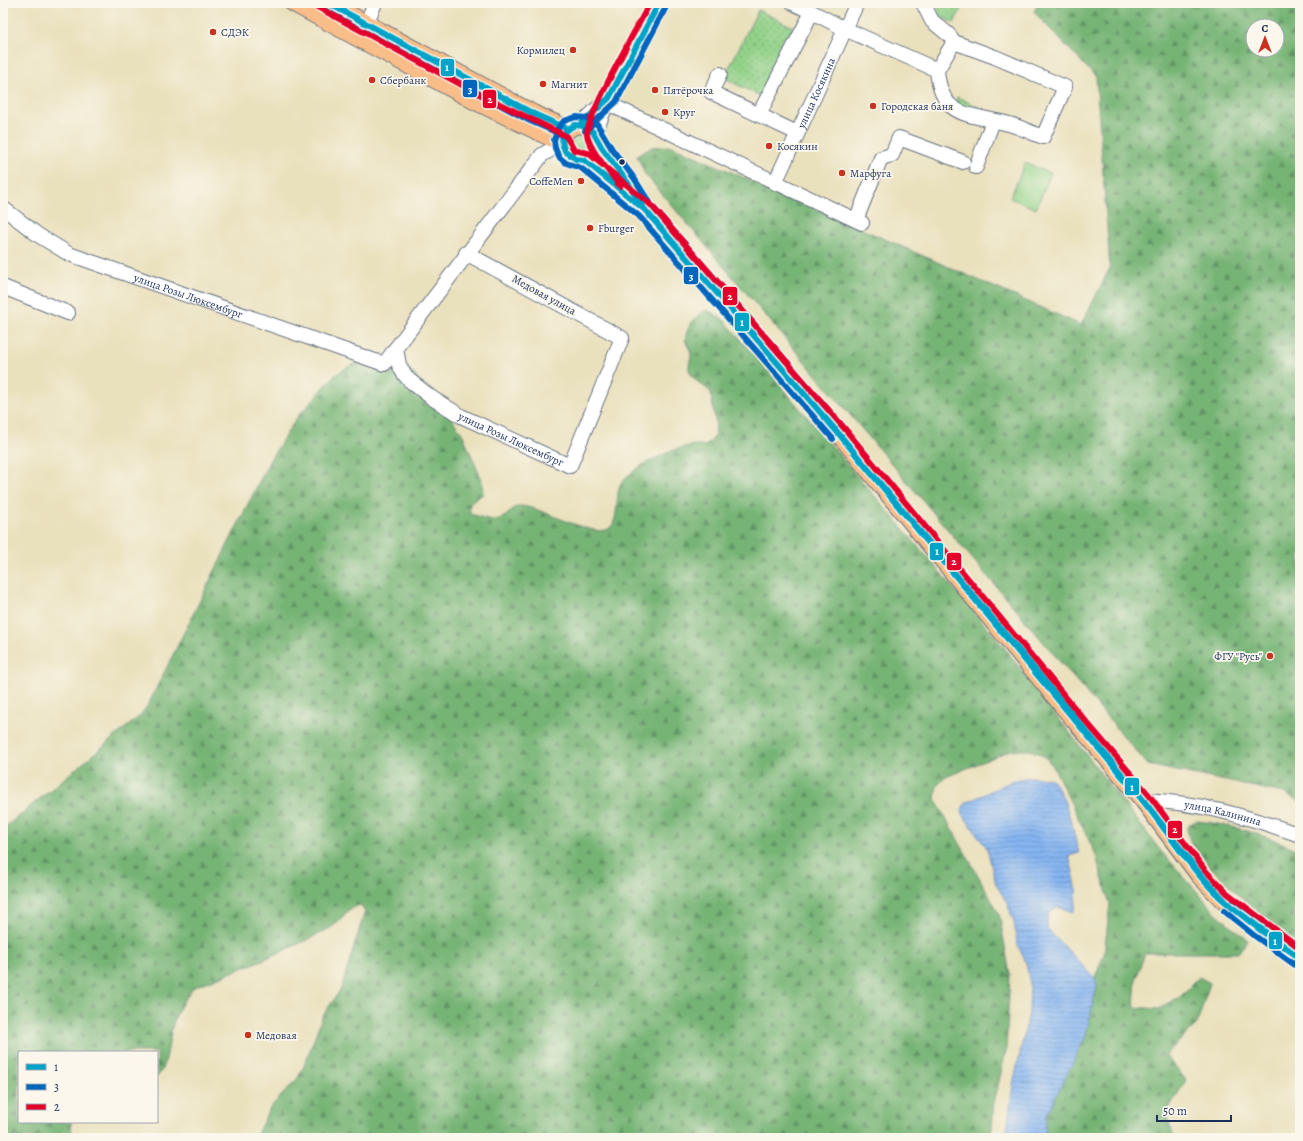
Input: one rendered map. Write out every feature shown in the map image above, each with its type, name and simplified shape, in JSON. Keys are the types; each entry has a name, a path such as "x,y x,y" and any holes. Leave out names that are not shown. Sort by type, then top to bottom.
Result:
{"main road":[{"path":"293,3 473,100 570,132 586,126 629,184 645,210 839,434 1071,716 1143,800 1199,875 1222,899 1252,924 1300,958"},
{"path":"328,3 570,132"},
{"path":"570,132 565,153 573,159 584,160 645,210"},
{"path":"584,160 592,155 597,147 596,138"}],"street":[{"path":"366,24 375,3"},
{"path":"793,3 845,29 937,70"},
{"name":"улица Косякина","path":"775,183 857,3"},
{"path":"923,3 932,21 949,35 954,42 995,57 1065,87 1043,137 1009,124 977,118 951,108 938,87 937,70 954,42"},
{"path":"596,138 608,100 658,5"},
{"path":"759,114 812,12"},
{"path":"720,74 711,92 798,133"},
{"path":"396,348 466,253 542,155 608,100"},
{"path":"608,100 775,183 859,221 881,158 892,154 899,138 970,165 992,121"},
{"name":"улица Розы Люксембург","path":"3,208 38,235 69,254 384,364 396,348"},
{"name":"Медовая улица","path":"466,253 622,338"},
{"path":"3,287 68,313"},
{"name":"улица Розы Люксембург","path":"396,348 399,366 404,374 409,380 432,398 461,416 570,466 622,338"},
{"name":"улица Калинина","path":"1143,800 1173,801 1221,810 1300,835"}],"green space":[{"path":"941,3 964,3 954,23 936,15"},
{"path":"1038,3 1300,3 1300,802 1284,793 1148,765 645,174 637,156 652,147 672,146 1081,325 1110,268 1096,77 1034,12"},
{"path":"758,10 793,27 760,96 724,78"},
{"path":"957,97 987,111 984,118 954,108"},
{"path":"575,134 583,134 588,139 586,150 583,152 575,152 570,147 570,139"},
{"path":"1025,163 1051,173 1036,209 1010,198"},
{"path":"707,310 724,320 1000,642 1160,850 1216,913 1248,940 1238,953 1145,953 1136,979 1134,1007 1159,1009 1181,996 1199,977 1210,983 1197,1024 1165,1055 1186,1080 1166,1113 1174,1138 1037,1138 1073,1030 1104,955 1110,904 1095,853 1053,766 1044,756 1030,750 1011,750 946,777 937,786 935,799 999,913 1010,974 1006,1051 994,1103 991,1138 255,1138 270,1108 298,1078 322,1017 341,989 365,911 361,905 352,908 330,928 297,945 194,987 182,1003 176,1016 164,1065 158,1076 158,1051 18,1051 18,1123 71,1123 72,1138 3,1138 3,829 140,716 148,705 271,458 298,416 335,375 356,362 368,358 394,360 411,371 444,407 463,435 482,481 483,494 471,502 469,508 471,514 488,519 500,519 514,508 521,506 541,511 588,529 606,530 613,523 620,485 625,478 659,456 685,447 697,445 705,446 714,437 716,428 711,392 697,381 690,372 691,352 686,338 692,323"},
{"path":"1196,821 1223,825 1250,832 1275,840 1300,851 1300,947 1235,892 1208,865 1190,841 1187,829 1190,824"},
{"path":"139,1129 149,1138 127,1138 133,1130"}],"water":[{"path":"1031,777 1051,779 1057,787 1062,795 1069,814 1079,853 1069,856 1076,891 1073,912 1058,907 1048,914 1047,929 1095,978 1097,986 1085,1038 1046,1116 1045,1134 1043,1138 1006,1138 1013,1084 1029,1013 1030,985 1026,963 1017,943 1014,922 1007,903 996,884 987,848 963,815 962,809 966,803 1014,780"}],"transit line":[{"name":"2","path":"310,3 477,93 566,136 574,150 588,153 651,205 845,429 1077,711 1149,795 1205,870 1227,893 1300,948"},
{"name":"1","path":"328,3 534,114 568,129"},
{"name":"2","path":"620,186 592,148 587,135 603,91 650,3"},
{"name":"1","path":"580,125 609,98 659,3"},
{"name":"3","path":"585,131 616,102 666,7"},
{"name":"3","path":"324,10 530,121 565,136"},
{"name":"3","path":"833,439 639,216 581,168 566,163 559,157 555,148 554,140 558,128 564,121 576,117 587,118 597,124 612,149 634,178 651,205 845,429"},
{"name":"1","path":"575,125 584,126 593,132 602,148 628,183 645,210 584,160 576,159 565,151 562,143 563,136 571,127 575,125"},
{"name":"1","path":"645,210 839,434"},
{"name":"1","path":"839,434 1144,801 1200,874 1229,905"},
{"name":"1","path":"839,434 1022,657 1145,803 1202,879 1229,905"},
{"name":"3","path":"1234,899 1300,948"},
{"name":"1","path":"1229,905 1300,958 1259,929 1229,905"},
{"name":"3","path":"1224,911 1295,965"}],"place":[{"name":"СДЭК","path":"213,32"},
{"name":"Кормилец","path":"573,50"},
{"name":"Сбербанк","path":"372,80"},
{"name":"Магнит","path":"543,84"},
{"name":"Пятёрочка","path":"655,90"},
{"name":"Городская баня","path":"873,106"},
{"name":"Круг","path":"665,112"},
{"name":"Косякин","path":"769,146"},
{"name":"Марфуга","path":"842,173"},
{"name":"CoffeMen","path":"581,181"},
{"name":"Fburger","path":"590,228"},
{"name":"ФГУ \"Русь\"","path":"1270,656"},
{"name":"Медовая","path":"248,1035"}]}
